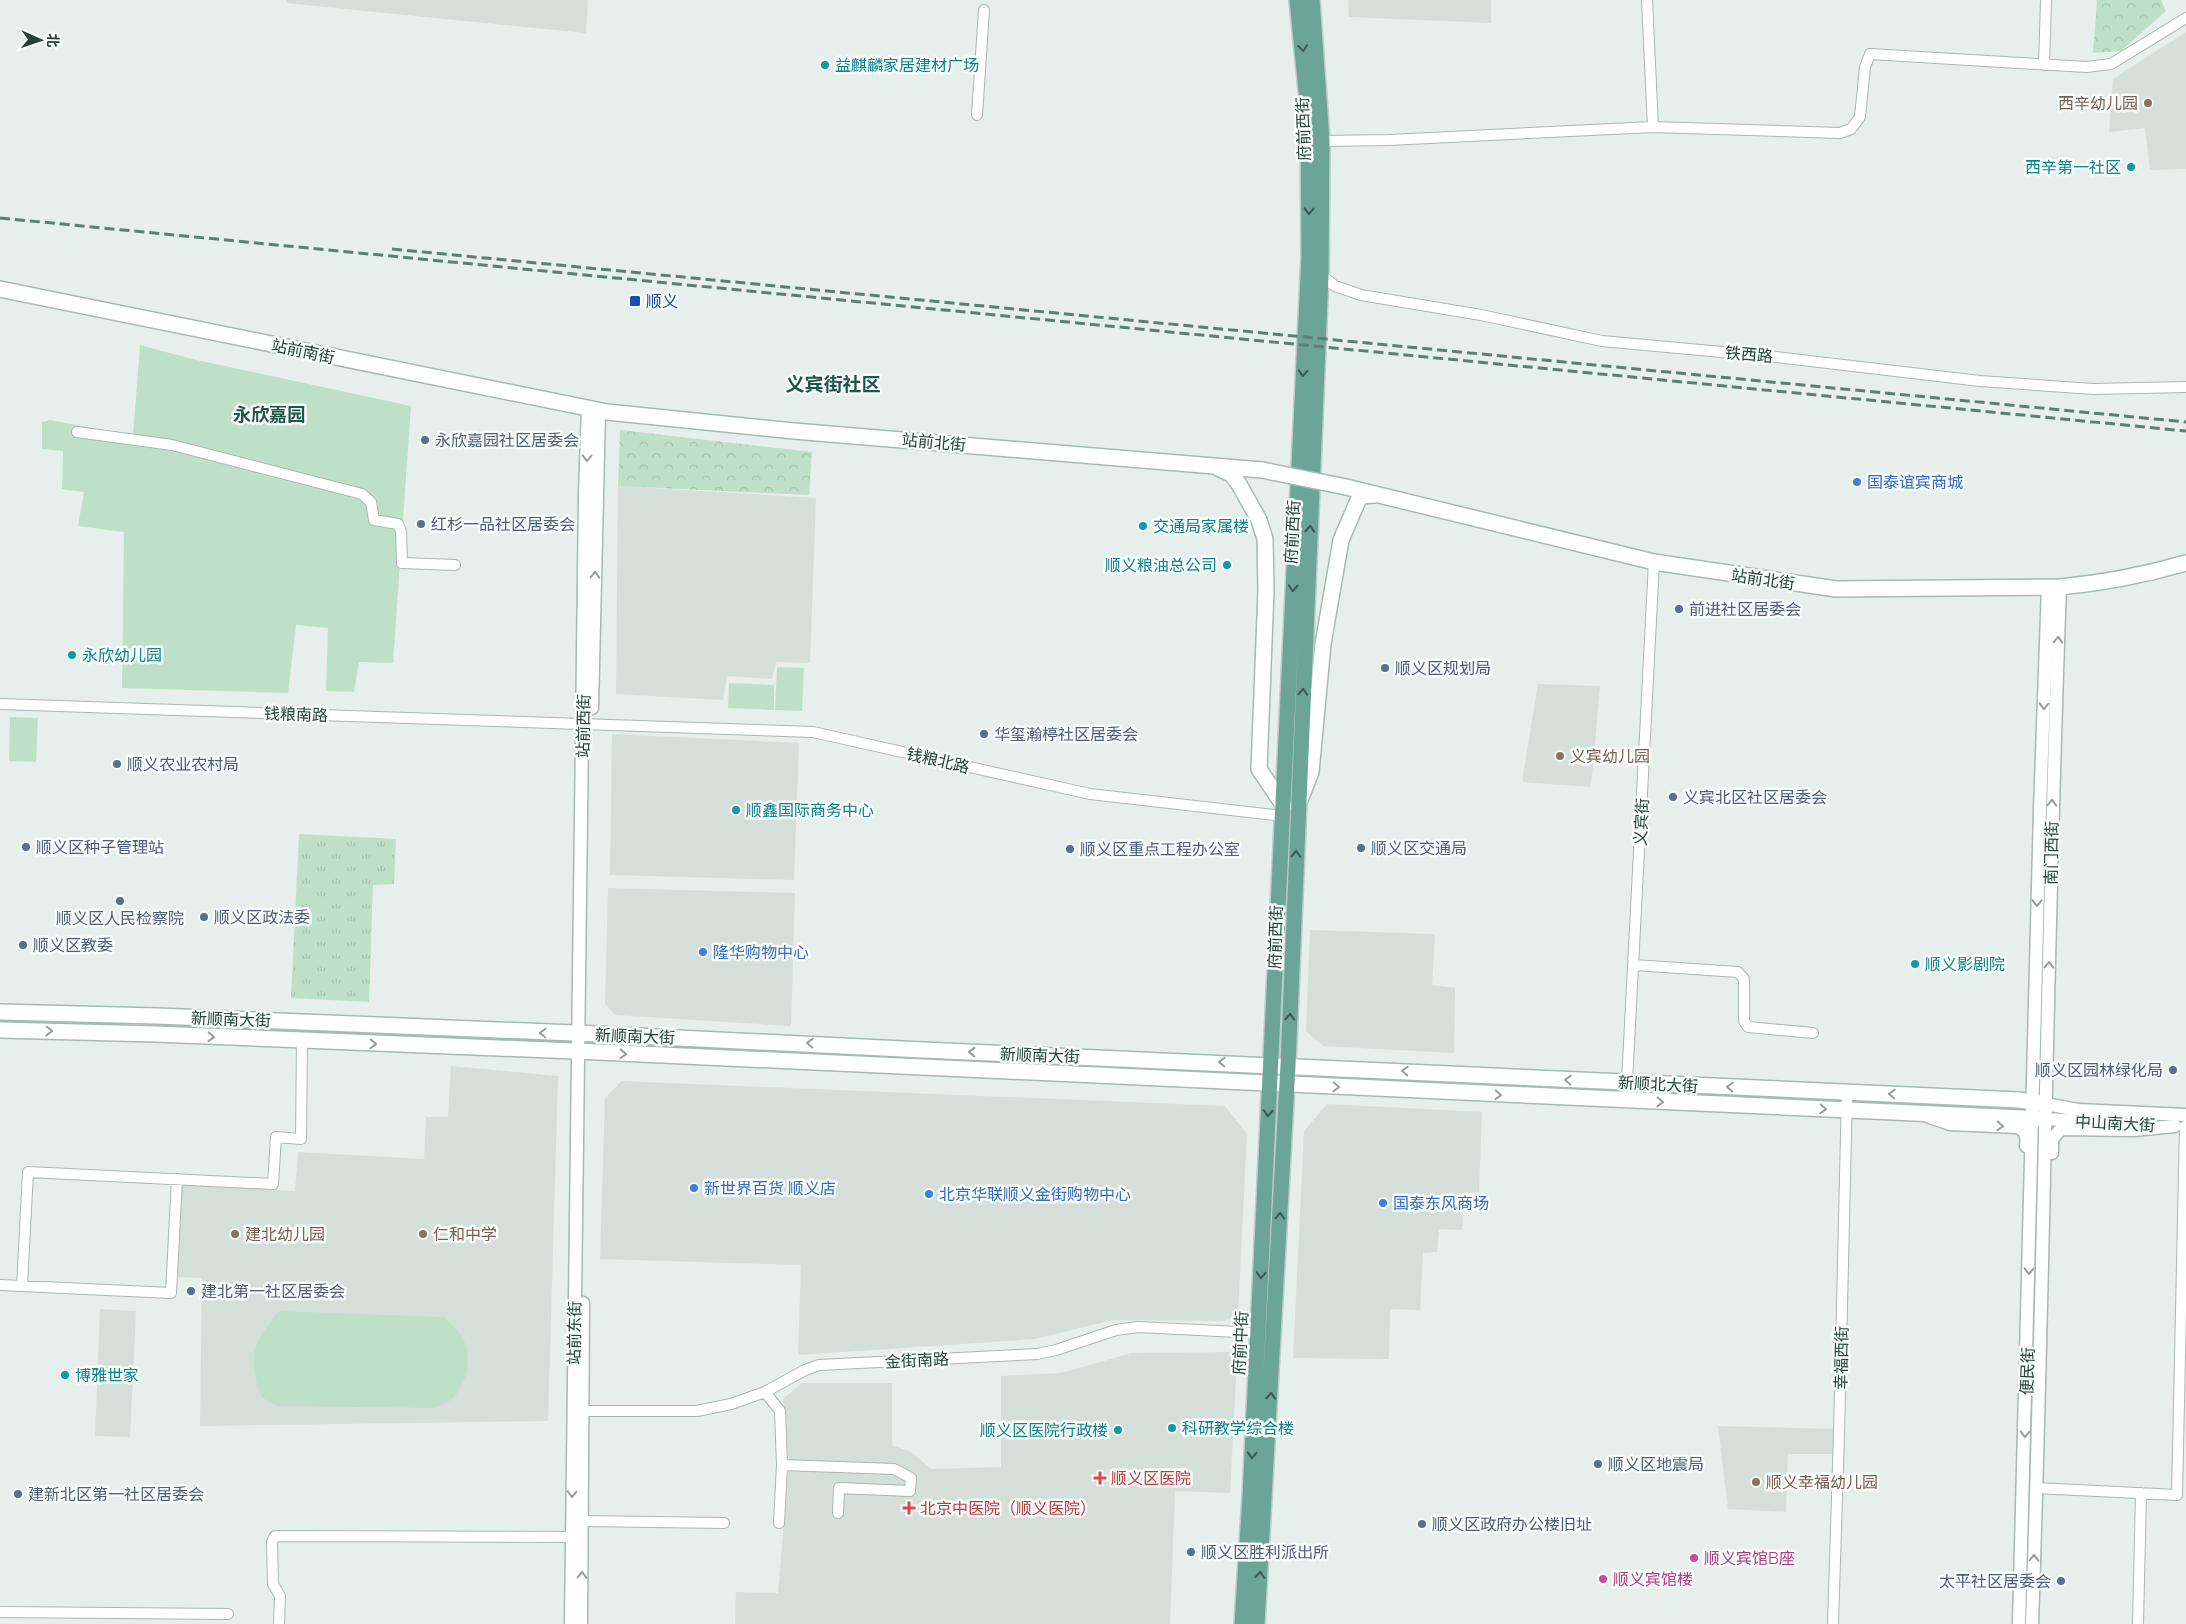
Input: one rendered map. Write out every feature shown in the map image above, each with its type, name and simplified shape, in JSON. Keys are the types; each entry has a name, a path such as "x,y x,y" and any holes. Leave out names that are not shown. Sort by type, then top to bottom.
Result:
{"main road":[{"name":"府前西街","path":"1288,1065 1288,810 1310,208 1308,110 1297,0"},
{"name":"府前西街","path":"1271,1064 1321,275 1322,141 1312,0"},
{"name":"站前南街","path":"0,289 598,411"},
{"name":"站前北街","path":"598,411 794,431 1262,470 1377,494 1654,562 1836,589 2090,585 2186,564"},
{"path":"1208,466 1222,469 1231,474 1239,484 1259,520 1265,539 1266,590 1259,769 1288,810 1311,772 1323,644 1341,540 1360,496 1377,494"},
{"name":"新顺南大街","path":"0,1012 157,1016 1270,1083"},
{"name":"新顺南大街","path":"0,1030 302,1041 582,1043 1271,1064"},
{"name":"新顺北大街","path":"1271,1064 1920,1095 2039,1111"},
{"name":"府前中街","path":"1242,1624 1271,1064"},
{"name":"府前中街","path":"1257,1624 1288,1065"},
{"name":"新顺北大街","path":"1270,1083 1918,1113 2039,1111"}],"street":[{"path":"1647,0 1653,127"},
{"path":"2044,65 2046,0"},
{"path":"977,115 984,10"},
{"path":"1322,141 1389,140 1653,127 1840,133 1851,129 1860,117 1865,67 1870,54 2086,67 2111,64 2186,18"},
{"name":"铁西路","path":"1321,275 1335,286 1362,295 1481,315 1602,341 1776,357 1980,381 2093,389 2186,387"},
{"name":"站前西街","path":"582,1043 588,724 585,494 598,411"},
{"path":"77,432 172,445 362,494 371,502 374,520 398,524 401,531 402,563 455,565"},
{"name":"义宾街","path":"1627,1082 1654,562"},
{"name":"南门西街","path":"2039,1111 2054,587"},
{"name":"钱粮南路","path":"0,704 588,724"},
{"name":"钱粮北路","path":"588,724 813,732 1090,794 1288,810"},
{"path":"1634,965 1738,972 1744,978 1744,1021 1748,1027 1813,1033"},
{"path":"1920,1095 1946,1092 2023,1095 2025,1090 2028,1015 2042,987"},
{"path":"2042,987 2054,1010 2054,1090 2060,1100 2078,1110"},
{"path":"22,1286 28,1172 273,1184 276,1137 301,1139 303,1105 302,1041"},
{"name":"站前东街","path":"571,1624 577,1537 582,1521 582,1043"},
{"name":"站前东街","path":"581,1624 577,1537 582,1043"},
{"name":"幸福西街","path":"1832,1624 1839,1434 1847,1092"},
{"path":"2039,1111 2078,1110 2183,1123"},
{"name":"中山南大街","path":"2039,1111 2183,1123"},
{"name":"便民街","path":"2019,1624 2030,1249 2039,1111"},
{"name":"便民街","path":"2032,1624 2042,1257 2039,1111"},
{"path":"1918,1113 1950,1124 2017,1127 2024,1131 2026,1139 2025,1220 2030,1249"},
{"path":"2042,1257 2050,1216 2052,1142 2055,1134 2061,1129 2068,1128 2125,1131 2183,1123"},
{"path":"2175,1495 2177,1495 2182,1390 2183,1123"},
{"path":"0,1285 171,1293 177,1179"},
{"name":"金街南路","path":"582,1411 697,1411 731,1404 765,1392 805,1370 819,1365 1038,1354 1116,1330 1138,1327 1258,1333"},
{"path":"765,1392 780,1410 782,1465 779,1522"},
{"path":"782,1465 894,1469 911,1478 910,1491 839,1488 838,1513"},
{"path":"2036,1488 2186,1495"},
{"path":"2138,1624 2141,1492"},
{"path":"582,1521 724,1523"},
{"path":"279,1624 280,1596 273,1584 272,1542 275,1536 577,1537"},
{"path":"0,1612 228,1614"}],"shaded area":[{"path":"286,0 588,0 586,33 286,3"},
{"path":"1348,0 1491,0 1491,23 1349,17"},
{"name":"西辛幼儿园","path":"2186,32 2186,169 2150,170 2145,128 2109,132 2113,79"},
{"path":"618,486 816,498 810,663 776,662 772,679 727,676 723,700 616,694"},
{"name":"义宾幼儿园","path":"1538,684 1600,686 1591,787 1522,782"},
{"name":"顺鑫国际商务中心","path":"612,734 799,743 794,880 610,875"},
{"name":"隆华购物中心","path":"608,888 795,893 791,1026 615,1015 605,1004"},
{"path":"1310,930 1435,934 1432,985 1455,988 1454,1053 1323,1046 1306,1031"},
{"name":"仁和中学","path":"451,1066 558,1076 548,1421 200,1426 202,1278 175,1277 179,1184 295,1191 298,1152 424,1159 426,1117 448,1117"},
{"path":"622,1081 1225,1106 1247,1134 1238,1315 1224,1321 1113,1320 1035,1339 798,1355 801,1265 600,1259 605,1098"},
{"name":"国泰东风商场","path":"1327,1104 1482,1112 1479,1192 1464,1193 1462,1230 1439,1229 1437,1252 1423,1253 1420,1310 1390,1309 1389,1359 1293,1358 1304,1131"},
{"path":"100,1309 136,1311 130,1437 95,1436"},
{"path":"1232,1352 1237,1361 1230,1493 1175,1491 1170,1624 735,1624 736,1592 778,1593 789,1465 783,1399 802,1383 892,1383 892,1445 911,1452 931,1469 1001,1467 1001,1376 1061,1373 1132,1353"},
{"name":"顺义幸福幼儿园","path":"1718,1426 1834,1429 1832,1454 1788,1454 1786,1512 1728,1509"}],"green space":[{"path":"2097,0 2161,0 2166,11 2121,51 2093,53"},
{"path":"140,345 192,359 411,406 393,663 359,662 354,692 326,691 328,628 296,625 288,693 122,688 124,532 78,526 84,492 62,489 63,451 42,449 42,422 50,420 133,436"},
{"path":"620,430 812,452 809,495 618,486"},
{"path":"777,667 804,668 802,711 775,710"},
{"path":"729,683 774,685 774,710 728,708"},
{"path":"10,717 38,718 36,762 9,761"},
{"path":"299,834 396,839 394,884 373,885 369,1002 291,998"},
{"path":"279,1311 444,1317 460,1334 467,1350 467,1368 462,1385 452,1399 434,1408 277,1406 261,1397 254,1370 254,1360 255,1351 263,1332"}],"railway":[{"path":"0,218 2186,431"},
{"path":"392,249 2186,422"}],"place":[{"name":"益麒麟家居建材广场","path":"825,65"},
{"name":"西辛幼儿园","path":"2148,103"},
{"name":"西辛第一社区","path":"2131,167"},
{"name":"顺义","path":"635,301"},
{"name":"永欣嘉园社区居委会","path":"425,440"},
{"name":"国泰谊宾商城","path":"1857,482"},
{"name":"红杉一品社区居委会","path":"421,524"},
{"name":"交通局家属楼","path":"1143,526"},
{"name":"顺义粮油总公司","path":"1227,565"},
{"name":"前进社区居委会","path":"1679,609"},
{"name":"永欣幼儿园","path":"72,655"},
{"name":"顺义区规划局","path":"1385,668"},
{"name":"华玺瀚楟社区居委会","path":"984,734"},
{"name":"义宾幼儿园","path":"1560,756"},
{"name":"顺义农业农村局","path":"117,764"},
{"name":"义宾北区社区居委会","path":"1673,797"},
{"name":"顺鑫国际商务中心","path":"736,810"},
{"name":"顺义区种子管理站","path":"26,847"},
{"name":"顺义区交通局","path":"1361,848"},
{"name":"顺义区重点工程办公室","path":"1070,849"},
{"name":"顺义区人民检察院","path":"120,901"},
{"name":"顺义区政法委","path":"204,917"},
{"name":"顺义区教委","path":"23,945"},
{"name":"隆华购物中心","path":"703,952"},
{"name":"顺义影剧院","path":"1915,964"},
{"name":"顺义区园林绿化局","path":"2173,1070"},
{"name":"新世界百货 顺义店","path":"694,1188"},
{"name":"北京华联顺义金街购物中心","path":"929,1194"},
{"name":"国泰东风商场","path":"1383,1203"},
{"name":"建北幼儿园","path":"235,1234"},
{"name":"仁和中学","path":"423,1234"},
{"name":"建北第一社区居委会","path":"191,1291"},
{"name":"博雅世家","path":"65,1375"},
{"name":"科研教学综合楼","path":"1172,1428"},
{"name":"顺义区医院行政楼","path":"1118,1430"},
{"name":"顺义区地震局","path":"1598,1464"},
{"name":"顺义区医院","path":"1100,1478"},
{"name":"顺义幸福幼儿园","path":"1756,1482"},
{"name":"建新北区第一社区居委会","path":"18,1494"},
{"name":"北京中医院（顺义医院）","path":"909,1508"},
{"name":"顺义区政府办公楼旧址","path":"1422,1524"},
{"name":"顺义区胜利派出所","path":"1191,1552"},
{"name":"顺义宾馆B座","path":"1694,1558"},
{"name":"顺义宾馆楼","path":"1603,1579"},
{"name":"太平社区居委会","path":"2061,1581"}],"district":[{"name":"义宾街社区","path":"833,384"},
{"name":"永欣嘉园","path":"269,415"}]}
